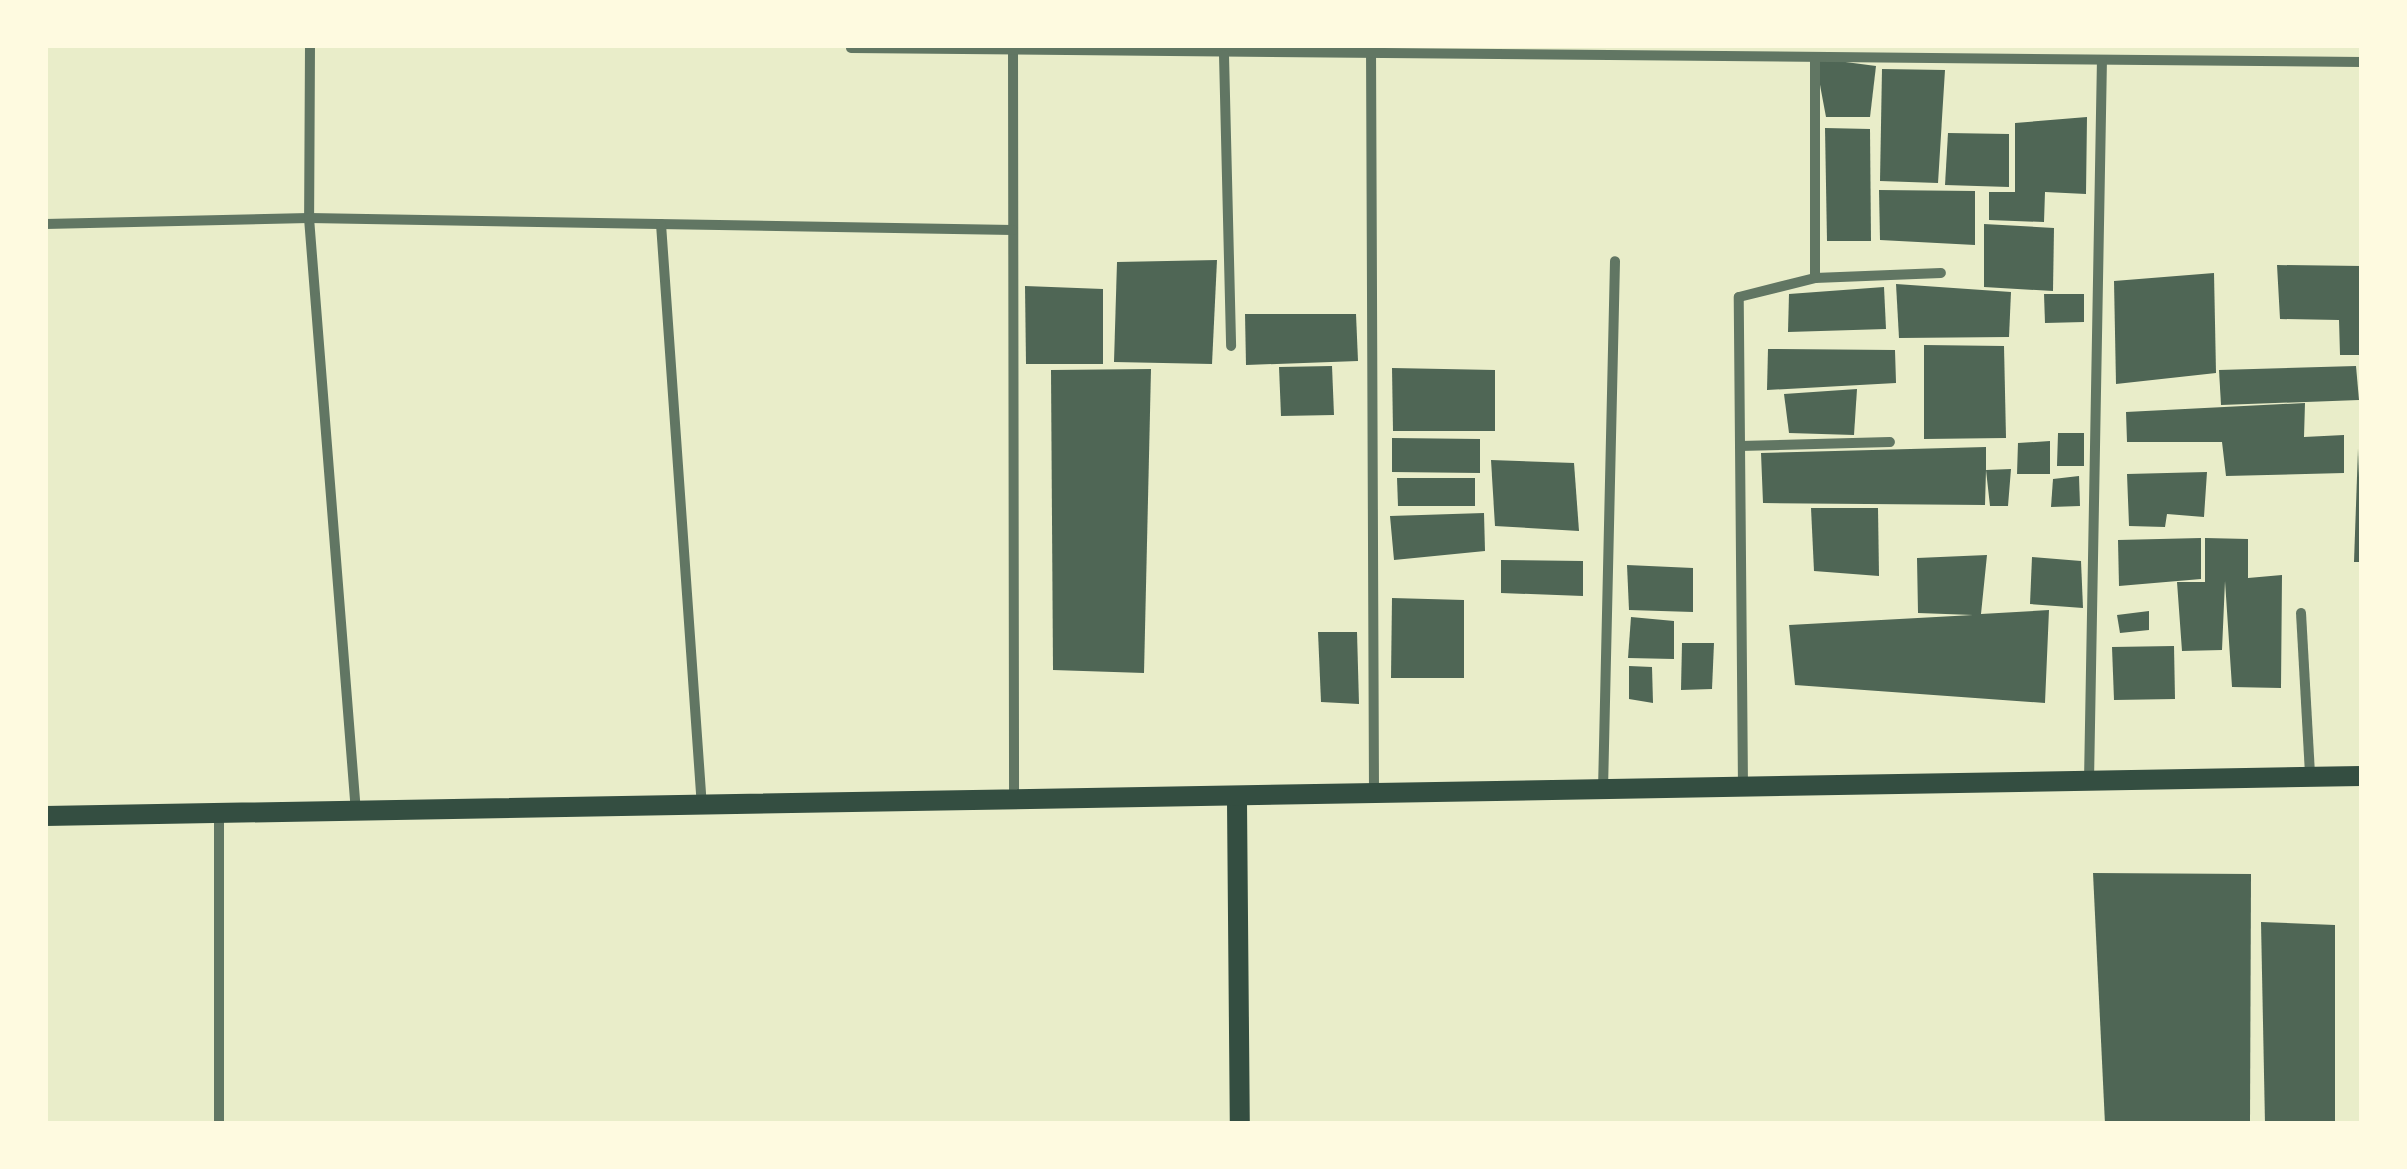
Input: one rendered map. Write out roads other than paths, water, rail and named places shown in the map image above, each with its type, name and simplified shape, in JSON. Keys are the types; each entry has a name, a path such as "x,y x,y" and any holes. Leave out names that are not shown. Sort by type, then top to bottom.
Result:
{"main road":[{"path":"45,816 356,816 1374,800 2362,776"},
{"path":"1237,802 1240,1124"}],"street":[{"path":"310,45 308,218 356,816"},
{"path":"1984,45 1984,60"},
{"path":"851,48 1224,55 1370,50 2362,62"},
{"path":"1013,49 1014,806"},
{"path":"1370,50 1374,800"},
{"path":"1224,55 1231,346"},
{"path":"1815,58 1815,278"},
{"path":"2089,781 2102,60"},
{"path":"45,224 308,218 1014,230"},
{"path":"660,224 702,810"},
{"path":"1603,793 1615,261"},
{"path":"1743,792 1739,296 1815,278 1941,273"},
{"path":"1740,446 1890,442"},
{"path":"2302,613 2310,777"},
{"path":"219,816 219,1124"}]}
